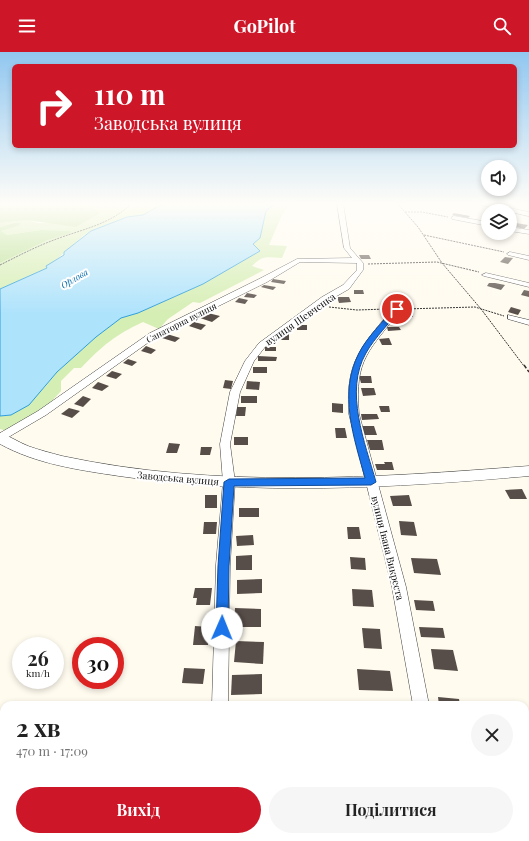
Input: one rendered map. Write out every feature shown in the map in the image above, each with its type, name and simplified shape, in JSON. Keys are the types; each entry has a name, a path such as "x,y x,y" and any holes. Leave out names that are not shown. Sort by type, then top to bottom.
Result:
{"street":[{"path":"346,240 347,248 358,262"},
{"path":"510,254 529,258"},
{"name":"Санаторна вулиця","path":"0,438 42,413 153,335 264,280 299,260 358,262"},
{"name":"вулиця Шевченка","path":"220,701 223,566 229,482 225,444 235,392 250,361 262,345 271,337 346,287 360,270 358,262"},
{"path":"484,274 529,285"},
{"name":"вулиця Івана Викреста","path":"397,309 363,352 357,367 352,406 355,423 399,587 420,701"},
{"path":"511,318 529,323"},
{"name":"Заводська вулиця","path":"0,438 22,448 78,464 171,478 229,482 371,482 529,471"}],"path":[{"path":"0,265 55,240"},
{"path":"426,240 442,262 481,309 529,372"},
{"path":"445,240 510,254"},
{"path":"358,262 442,262 484,274"},
{"path":"481,309 511,318"}],"green space":[{"path":"0,240 49,240 48,240 0,263"},
{"path":"48,240 79,240 47,268 0,289 0,263"},
{"path":"254,240 271,240 269,245 287,246 282,258 262,258 252,266 264,270 200,303 193,302 168,319 159,329 143,322 117,336 102,347 81,368 74,368 61,381 61,391 51,402 20,426 7,431 0,429 0,416 11,415 45,387 57,372 96,337 121,318 138,313 203,284 260,251 252,244"}],"water":[{"name":"Орлова","path":"80,240 258,240 253,244 260,251 203,284 138,313 121,318 96,337 57,372 29,405 11,415 0,416 0,289 47,268 46,266 64,255 64,252"}],"building":[{"path":"359,255 369,255 371,259 361,259"},
{"path":"505,257 513,258 508,264 500,262"},
{"path":"273,279 286,281 284,284 271,282"},
{"path":"489,283 505,285 501,290 487,286"},
{"path":"264,285 276,287 273,290 261,287"},
{"path":"354,290 363,290 364,294 354,294"},
{"path":"524,290 529,291 529,297 521,295"},
{"path":"247,293 257,295 254,298 244,297"},
{"path":"337,297 349,297 351,302 339,303"},
{"path":"239,298 248,300 245,304 235,302"},
{"path":"511,307 521,310 518,315 508,312"},
{"path":"401,311 411,312 413,317 402,317"},
{"path":"208,313 220,316 212,322 200,318"},
{"path":"194,322 206,325 201,330 189,326"},
{"path":"297,325 307,325 307,330 297,330"},
{"path":"387,327 399,327 401,330 388,331"},
{"path":"167,334 180,338 175,342 162,338"},
{"path":"280,334 289,334 289,340 281,340"},
{"path":"389,338 392,345 382,345 379,339"},
{"path":"146,346 156,350 151,354 141,351"},
{"path":"265,347 276,347 276,351 265,351"},
{"path":"258,356 277,357 276,361 258,361"},
{"path":"128,359 137,362 132,366 123,363"},
{"path":"253,367 267,367 267,373 253,373"},
{"path":"112,371 122,374 116,379 106,376"},
{"path":"359,376 371,376 372,383 361,383"},
{"path":"225,380 233,381 231,389 223,388"},
{"path":"247,381 260,382 259,390 246,389"},
{"path":"98,382 109,386 102,391 92,388"},
{"path":"361,388 374,388 376,395 363,396"},
{"path":"83,396 91,399 83,407 74,404"},
{"path":"241,396 257,396 257,403 241,403"},
{"path":"332,403 343,404 343,413 332,412"},
{"path":"379,406 389,406 390,412 381,412"},
{"path":"237,407 246,407 245,416 236,416"},
{"path":"69,408 80,411 72,418 61,414"},
{"path":"361,414 377,414 379,419 362,420"},
{"path":"361,426 374,426 377,435 364,435"},
{"path":"335,428 345,428 347,438 336,438"},
{"path":"234,437 248,437 248,445 234,445"},
{"path":"367,440 382,440 384,450 370,450"},
{"path":"169,443 180,444 177,453 166,453"},
{"path":"201,447 212,447 210,455 200,455"},
{"path":"384,462 392,462 394,470 377,470 375,464 385,464"},
{"path":"522,489 527,499 510,499 505,490"},
{"path":"205,495 217,495 217,508 205,508"},
{"path":"409,495 412,506 393,506 390,496"},
{"path":"239,508 259,508 259,517 239,517"},
{"path":"399,521 414,522 417,536 401,535"},
{"path":"204,522 217,522 216,534 203,534"},
{"path":"347,527 359,527 361,539 348,539"},
{"path":"253,535 254,545 237,546 236,536"},
{"path":"252,555 252,570 236,570 236,556"},
{"path":"350,557 365,558 366,570 351,569"},
{"path":"411,558 437,559 441,575 414,573"},
{"path":"262,579 262,593 237,594 237,580"},
{"path":"195,588 212,588 210,605 196,605 197,598 193,598"},
{"path":"352,589 372,590 374,607 353,606"},
{"path":"414,600 433,601 435,611 416,610"},
{"path":"235,608 261,609 261,627 234,627"},
{"path":"195,626 209,627 208,645 193,645"},
{"path":"419,627 443,628 445,638 421,637"},
{"path":"362,628 380,629 382,649 364,648"},
{"path":"236,641 264,642 263,664 234,662"},
{"path":"431,649 453,650 458,671 434,669"},
{"path":"184,668 205,669 203,684 182,683"},
{"path":"357,669 390,671 393,691 359,690"},
{"path":"262,674 262,694 231,695 232,675"},
{"path":"438,697 459,699 459,701 438,701"}],"route":[{"path":"222,628 223,566 229,482 371,482 355,423 352,406 354,385 357,367 363,352 397,309"}]}
